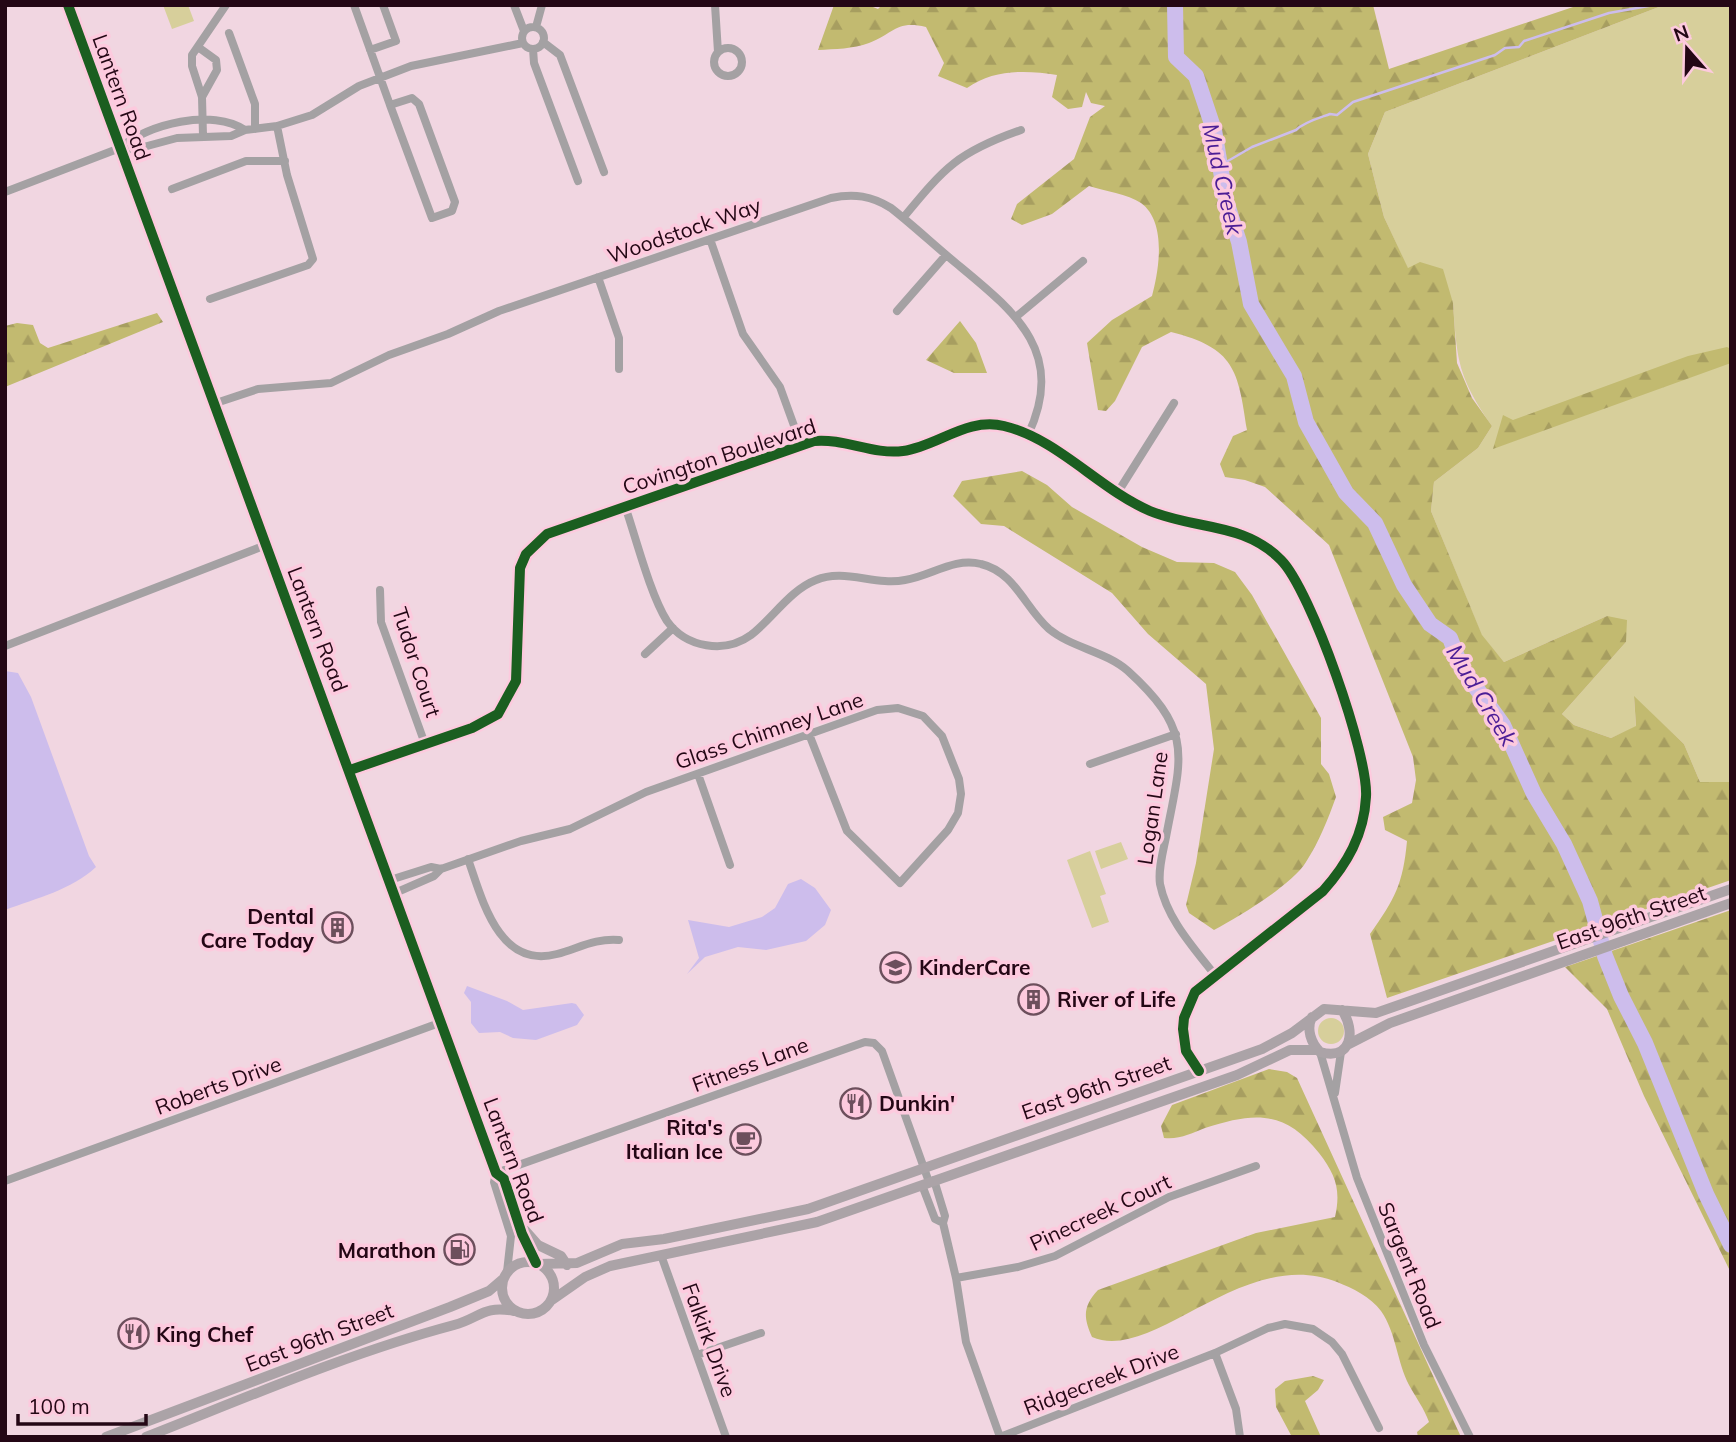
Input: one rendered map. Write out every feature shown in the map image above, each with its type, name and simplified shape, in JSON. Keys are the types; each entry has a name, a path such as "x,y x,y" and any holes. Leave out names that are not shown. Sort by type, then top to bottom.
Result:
{"main road":[{"name":"East 96th Street","path":"552,1300 597,1271 817,1222 1247,1071 1287,1051 1319,1051 1332,1055 1383,1026 1572,952 1627,925 1731,889"},
{"name":"East 96th Street","path":"537,1263 567,1265 622,1244 664,1239 808,1209 1272,1045 1324,1009 1376,1013 1447,986 1632,937 1731,902"},
{"path":"1342,1010 1351,1027 1345,1048"},
{"path":"1312,1017 1309,1028 1319,1051"},
{"path":"1135,1111 1161,1095 1195,1082 1199,1071"},
{"path":"523,1228 538,1245 561,1256 567,1265"},
{"path":"522,1262 537,1263 551,1275 554,1292 552,1300 539,1312 531,1314 514,1311 503,1297 505,1275 522,1262"},
{"name":"East 96th Street","path":"106,1437 282,1373 450,1307 489,1291 505,1275"},
{"name":"East 96th Street","path":"146,1437 313,1371 458,1324 484,1310 514,1311"}],"street":[{"name":"Lantern Road","path":"68,5 496,1173 494,1182 511,1236 505,1275"},
{"path":"204,136 202,97 191,61 226,5"},
{"path":"354,5 390,105 432,218 452,211 456,202 418,102 409,98 390,105"},
{"path":"370,50 396,41 383,5"},
{"path":"514,5 524,31 523,43"},
{"path":"536,27 542,5"},
{"path":"715,5 718,52"},
{"path":"524,31 536,27"},
{"path":"536,27 542,32 543,43 560,55 604,172"},
{"path":"229,33 255,104 250,129"},
{"path":"120,148 136,149 163,141 204,136 231,136 250,129 277,126 312,115 380,77 411,66 523,43 533,49"},
{"path":"533,49 543,43"},
{"path":"198,47 216,61 217,70 202,97"},
{"path":"533,49 534,63 578,181"},
{"path":"5,192 120,148 132,137 163,126 203,120 230,122 250,129"},
{"path":"211,299 308,265 313,259 277,126"},
{"path":"903,218 954,161 978,146 1021,130"},
{"path":"172,189 246,162 285,161"},
{"name":"Woodstock Way","path":"213,404 258,389 331,383 390,355 449,334 499,311 841,195 865,196 879,201 903,218 1017,316 1032,343 1041,379 1038,406 1028,435"},
{"path":"710,239 740,327 780,387 800,445"},
{"path":"897,311 946,255"},
{"path":"1017,316 1083,261"},
{"path":"598,277 619,338 619,369"},
{"path":"1118,492 1174,403"},
{"name":"Covington Boulevard","path":"350,770 487,722 498,714 512,692 516,673 518,582 526,554 547,534 814,441 838,440 899,452 984,424 1002,426 1028,435 1152,512 1221,527 1252,538 1287,566 1307,600 1366,771 1362,824 1352,852 1337,876 1323,891 1214,974 1195,992 1184,1017 1184,1043 1199,1071"},
{"path":"625,506 661,607 673,628 645,654"},
{"path":"5,646 266,545"},
{"name":"Logan Lane","path":"673,628 698,643 730,645 752,634 816,579 834,575 902,581 957,563 976,563 993,568 1006,577 1052,631 1115,662 1128,672 1162,707 1177,734 1181,758 1160,880 1170,913 1214,974"},
{"name":"Tudor Court","path":"380,590 381,622 425,744"},
{"name":"Glass Chimney Lane","path":"395,893 434,876 441,869 468,859 570,829 646,792 698,774 809,734 877,710 898,708 923,716 942,736 959,779 958,813 948,830 901,883 846,831 809,734"},
{"path":"1090,764 1177,734"},
{"path":"698,774 730,865"},
{"path":"468,859 492,924 512,947 544,956 599,940 619,940"},
{"name":"Glass Chimney Lane","path":"390,880 431,867 441,869"},
{"name":"Roberts Drive","path":"5,1181 442,1022"},
{"name":"Fitness Lane","path":"496,1173 865,1041 874,1043 882,1051 929,1182 946,1216 943,1223 956,1278 966,1342 1000,1437"},
{"name":"Sargent Road","path":"1335,1100 1345,1048"},
{"name":"Sargent Road","path":"1319,1051 1351,1162 1424,1345 1470,1437"},
{"path":"1185,1077 1191,1060"},
{"name":"Pinecreek Court","path":"956,1278 1017,1267 1055,1256 1169,1197 1256,1166"},
{"name":"Lantern Road","path":"496,1173 504,1179 537,1263"},
{"name":"Falkirk Drive","path":"661,1255 726,1437"},
{"name":"Ridgecreek Drive","path":"1000,1437 1215,1353 1279,1325 1297,1325 1320,1332 1342,1354 1378,1428"},
{"path":"698,1356 761,1333"},
{"path":"1215,1353 1236,1409 1240,1437"}],"shaded area":[{"path":"163,5 188,5 194,21 172,29"},
{"path":"1664,5 1731,5 1731,782 1700,782 1684,744 1634,697 1636,727 1611,738 1574,725 1562,714 1626,642 1607,616 1504,662 1482,636 1431,511 1434,482 1478,448 1492,426 1472,394 1461,368 1453,303 1408,269 1384,217 1368,154 1385,112"},
{"path":"5,671 18,673 31,697 89,856 96,867 65,888 5,910"},
{"path":"1121,842 1128,859 1101,869 1095,851"},
{"path":"1090,851 1106,894 1100,896 1109,922 1092,928 1067,860"},
{"path":"801,879 815,888 831,910 825,925 806,941 766,950 738,947 705,957 687,974 699,958 688,920 729,927 762,917 775,908 788,884"},
{"path":"467,986 523,1010 572,1003 576,1004 584,1015 577,1025 536,1040 513,1038 500,1032 479,1033 471,1023 471,1002 464,993"},
{"path":"1331,1018 1340,1022 1344,1031 1340,1040 1331,1044 1322,1040 1318,1031 1322,1022"}],"green space":[{"path":"834,5 868,5 878,9 882,5 1373,5 1389,69 1579,5 1664,5 1385,112 1368,154 1384,217 1408,268 1420,262 1443,269 1453,303 1457,363 1472,398 1492,426 1478,448 1434,482 1431,511 1482,635 1504,662 1607,616 1627,620 1626,642 1562,714 1574,725 1611,738 1636,726 1634,696 1684,744 1700,782 1731,782 1731,880 1387,998 1370,934 1386,911 1400,880 1407,841 1385,830 1383,817 1412,803 1416,780 1413,757 1329,545 1265,487 1225,477 1220,464 1233,436 1247,430 1236,377 1230,364 1209,346 1171,332 1142,347 1115,401 1106,411 1098,410 1087,343 1112,320 1152,296 1159,247 1155,222 1149,211 1130,197 1089,186 1052,214 1022,225 1011,219 1017,204 1074,159 1090,117 1105,106 1091,103 1086,92 1082,107 1068,109 1052,97 1057,75 1010,72 988,77 967,88 938,76 944,63 926,27 916,25 895,29 863,45 818,50"},
{"path":"157,313 163,322 5,387 5,326 17,323 33,325 40,343 48,348"},
{"path":"960,321 976,343 987,373 954,373 926,360"},
{"path":"1727,347 1731,349 1731,363 1493,449 1503,415 1513,420 1688,356"},
{"path":"1022,471 1047,485 1072,507 1142,547 1177,562 1214,563 1235,572 1252,595 1321,718 1321,764 1329,774 1336,797 1315,846 1306,862 1289,880 1264,900 1214,930 1189,913 1186,905 1196,863 1214,749 1206,684 1148,634 1112,593 1004,526 981,524 953,496 962,481"},
{"path":"1731,910 1731,1273 1644,1096 1607,1009 1565,967"},
{"path":"1269,1069 1287,1072 1297,1078 1461,1437 1418,1437 1417,1432 1429,1422 1405,1376 1386,1319 1367,1297 1337,1282 1302,1275 1268,1279 1234,1290 1143,1335 1116,1341 1092,1337 1086,1312 1089,1301 1098,1290 1256,1233 1335,1217 1337,1191 1330,1168 1306,1139 1281,1122 1268,1118 1239,1119 1180,1137 1164,1138 1161,1126 1172,1105"},
{"path":"1313,1376 1324,1380 1318,1390 1305,1401 1321,1437 1292,1437 1276,1407 1275,1389 1285,1381"}],"waterway":[{"name":"Mud Creek","path":"1175,5 1176,57 1196,76 1214,130 1226,201 1239,242 1251,304 1294,376 1306,422 1346,493 1375,523 1404,585 1430,624 1450,638 1461,667 1503,725 1534,794 1564,844 1590,901 1605,956 1621,996 1645,1043 1706,1194 1731,1245"},
{"path":"1221,165 1252,147 1296,130 1312,120 1330,114 1337,115 1353,102 1495,55 1505,48 1519,47 1524,41 1609,13 1654,5"}],"cycle path":[{"path":"68,5 496,1173 504,1179 522,1234 536,1263"},
{"path":"350,770 472,728 498,714 516,681 520,568 526,554 547,534 814,441 892,452 916,448 978,425 1004,426 1024,432 1060,453 1131,502 1167,517 1219,528 1251,539 1281,560 1293,577 1322,637 1358,747 1366,797 1362,824 1353,848 1323,891 1195,992 1184,1018 1183,1029 1186,1051 1199,1071"}],"place":[{"name":"Dental Care Today","path":"337,928"},
{"name":"KinderCare","path":"896,967"},
{"name":"River of Life","path":"1034,999"},
{"name":"Dunkin'","path":"856,1103"},
{"name":"Rita's Italian Ice","path":"746,1139"},
{"name":"Marathon","path":"459,1250"},
{"name":"King Chef","path":"133,1334"}]}
